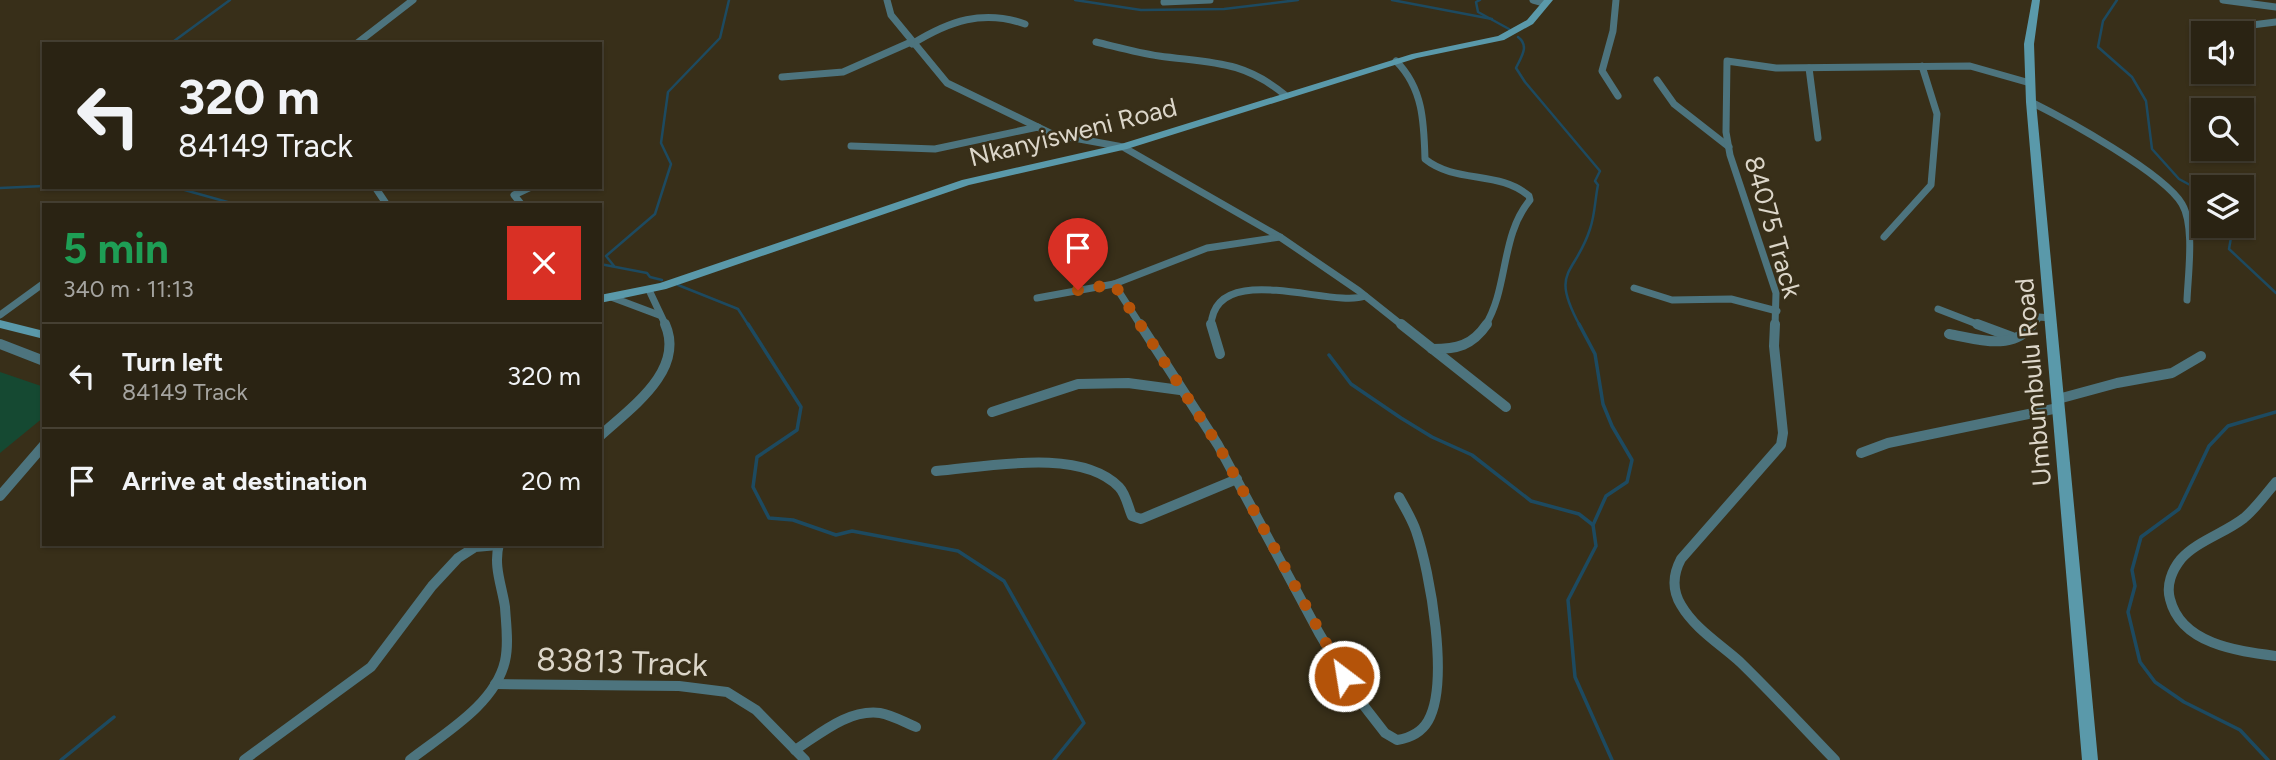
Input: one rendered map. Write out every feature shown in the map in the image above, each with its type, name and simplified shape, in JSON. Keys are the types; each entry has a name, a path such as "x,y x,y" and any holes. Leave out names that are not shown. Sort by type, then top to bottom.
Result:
{"street":[{"path":"359,42 413,0"},
{"path":"887,0 891,15 947,83 1066,138 1123,147 1280,237 1365,296 1506,407"},
{"path":"1164,2 1210,0"},
{"path":"1616,0 1614,31 1602,71 1618,96"},
{"name":"Umbumbulu Road","path":"2036,0 2029,44 2031,102 2090,760"},
{"path":"2223,0 2276,7"},
{"name":"Nkanyisweni Road","path":"606,298 649,290 966,182 1013,169 1123,147 1396,61 1509,35 1530,22 1542,1"},
{"path":"782,77 847,72 937,31 986,17 1003,17 1025,24"},
{"path":"2254,25 2276,22"},
{"path":"1096,42 1158,55 1229,62 1258,74 1285,95"},
{"path":"1396,61 1409,73 1417,88 1424,124 1426,159 1429,163 1441,169 1510,184 1527,192 1530,200 1514,223 1505,265 1482,330 1469,344 1460,348 1432,349"},
{"name":"84075 Track","path":"1809,68 1776,68 1727,61 1728,147 1774,286 1777,310 1774,346 1782,424 1781,444 1773,457 1681,559 1676,567 1674,588 1691,618 1756,678 1835,760"},
{"path":"1884,237 1931,185 1937,114 1922,66"},
{"path":"1818,138 1809,68 1970,66 2030,83"},
{"path":"1657,80 1674,104 1728,147"},
{"path":"2031,102 2064,118 2153,177 2177,197 2186,217 2187,300"},
{"path":"851,146 936,149 1038,127"},
{"path":"510,189 520,203"},
{"path":"514,195 527,189"},
{"path":"1037,298 1114,284 1207,248 1280,237"},
{"path":"0,315 42,284"},
{"path":"1114,284 1237,479 1330,654 1369,714 1385,733 1397,740 1413,737 1423,728 1432,711 1436,682 1425,561 1416,529 1399,498"},
{"path":"1220,354 1213,339 1210,321 1217,306 1241,291 1261,288 1349,300 1365,296"},
{"path":"1634,288 1672,300 1731,299 1777,310"},
{"path":"602,434 660,374 669,350 670,339 649,290"},
{"path":"606,298 659,315"},
{"path":"1938,309 2016,339"},
{"path":"1949,334 1993,340 2016,339 2025,334 2039,317 2050,318"},
{"path":"0,324 42,334"},
{"path":"0,344 42,360"},
{"path":"1861,453 1888,443 2058,403 2119,383 2168,374 2190,366 2201,356"},
{"path":"992,412 1078,384 1128,383 1180,390"},
{"path":"0,496 42,447"},
{"path":"936,471 1050,462 1074,464 1095,470 1113,481 1125,496 1132,516 1141,519 1237,479"},
{"path":"2276,482 2245,517 2184,556 2177,564 2169,589 2169,598 2179,619 2202,638 2236,649 2276,656"},
{"path":"244,760 277,733 347,687 374,665 442,576 464,553 475,546"},
{"path":"410,760 468,711 495,684 505,662 504,602 497,562 498,546"},
{"name":"83813 Track","path":"495,684 710,688 745,701 805,760"},
{"path":"795,750 839,724 865,714 879,713 916,727"}],"green space":[{"path":"0,372 42,386 42,419 0,453"}],"waterway":[{"path":"173,42 230,0"},
{"path":"614,266 606,256 655,214 671,164 661,143 668,92 720,38 729,0"},
{"path":"1075,0 1141,10 1224,9 1298,0"},
{"path":"1392,0 1490,19"},
{"path":"1480,0 1476,2 1478,12 1490,19"},
{"path":"2117,0 2103,21 2098,47 2132,77 2146,101 2152,149 2179,179 2191,186"},
{"path":"1490,19 1509,29"},
{"path":"1518,37 1524,48 1516,68 1600,171 1595,181 1598,185 1592,224 1566,283 1566,293 1579,325"},
{"path":"0,188 42,186"},
{"path":"181,189 231,203"},
{"path":"2231,238 2229,249 2276,293"},
{"path":"602,264 647,273 650,277 662,280"},
{"path":"678,285 738,309 749,326"},
{"path":"748,324 801,407 797,430 757,457 753,487 769,518 793,520 836,535 852,531 958,551 1004,581 1084,723 1054,760"},
{"path":"1579,325 1595,354 1603,404 1612,426 1632,460 1627,482 1606,496 1593,525"},
{"path":"1329,355 1351,384 1401,418 1432,437 1472,455 1531,501 1579,514 1593,525"},
{"path":"2268,760 2240,730 2184,702 2155,682 2140,662 2128,612 2135,586 2132,570 2141,537 2179,509 2209,446 2228,426 2276,412"},
{"path":"1593,525 1596,546 1568,600 1575,677 1612,760"},
{"path":"61,760 114,717"}],"route":[{"path":"1078,290 1114,284 1218,445 1344,676"}]}
